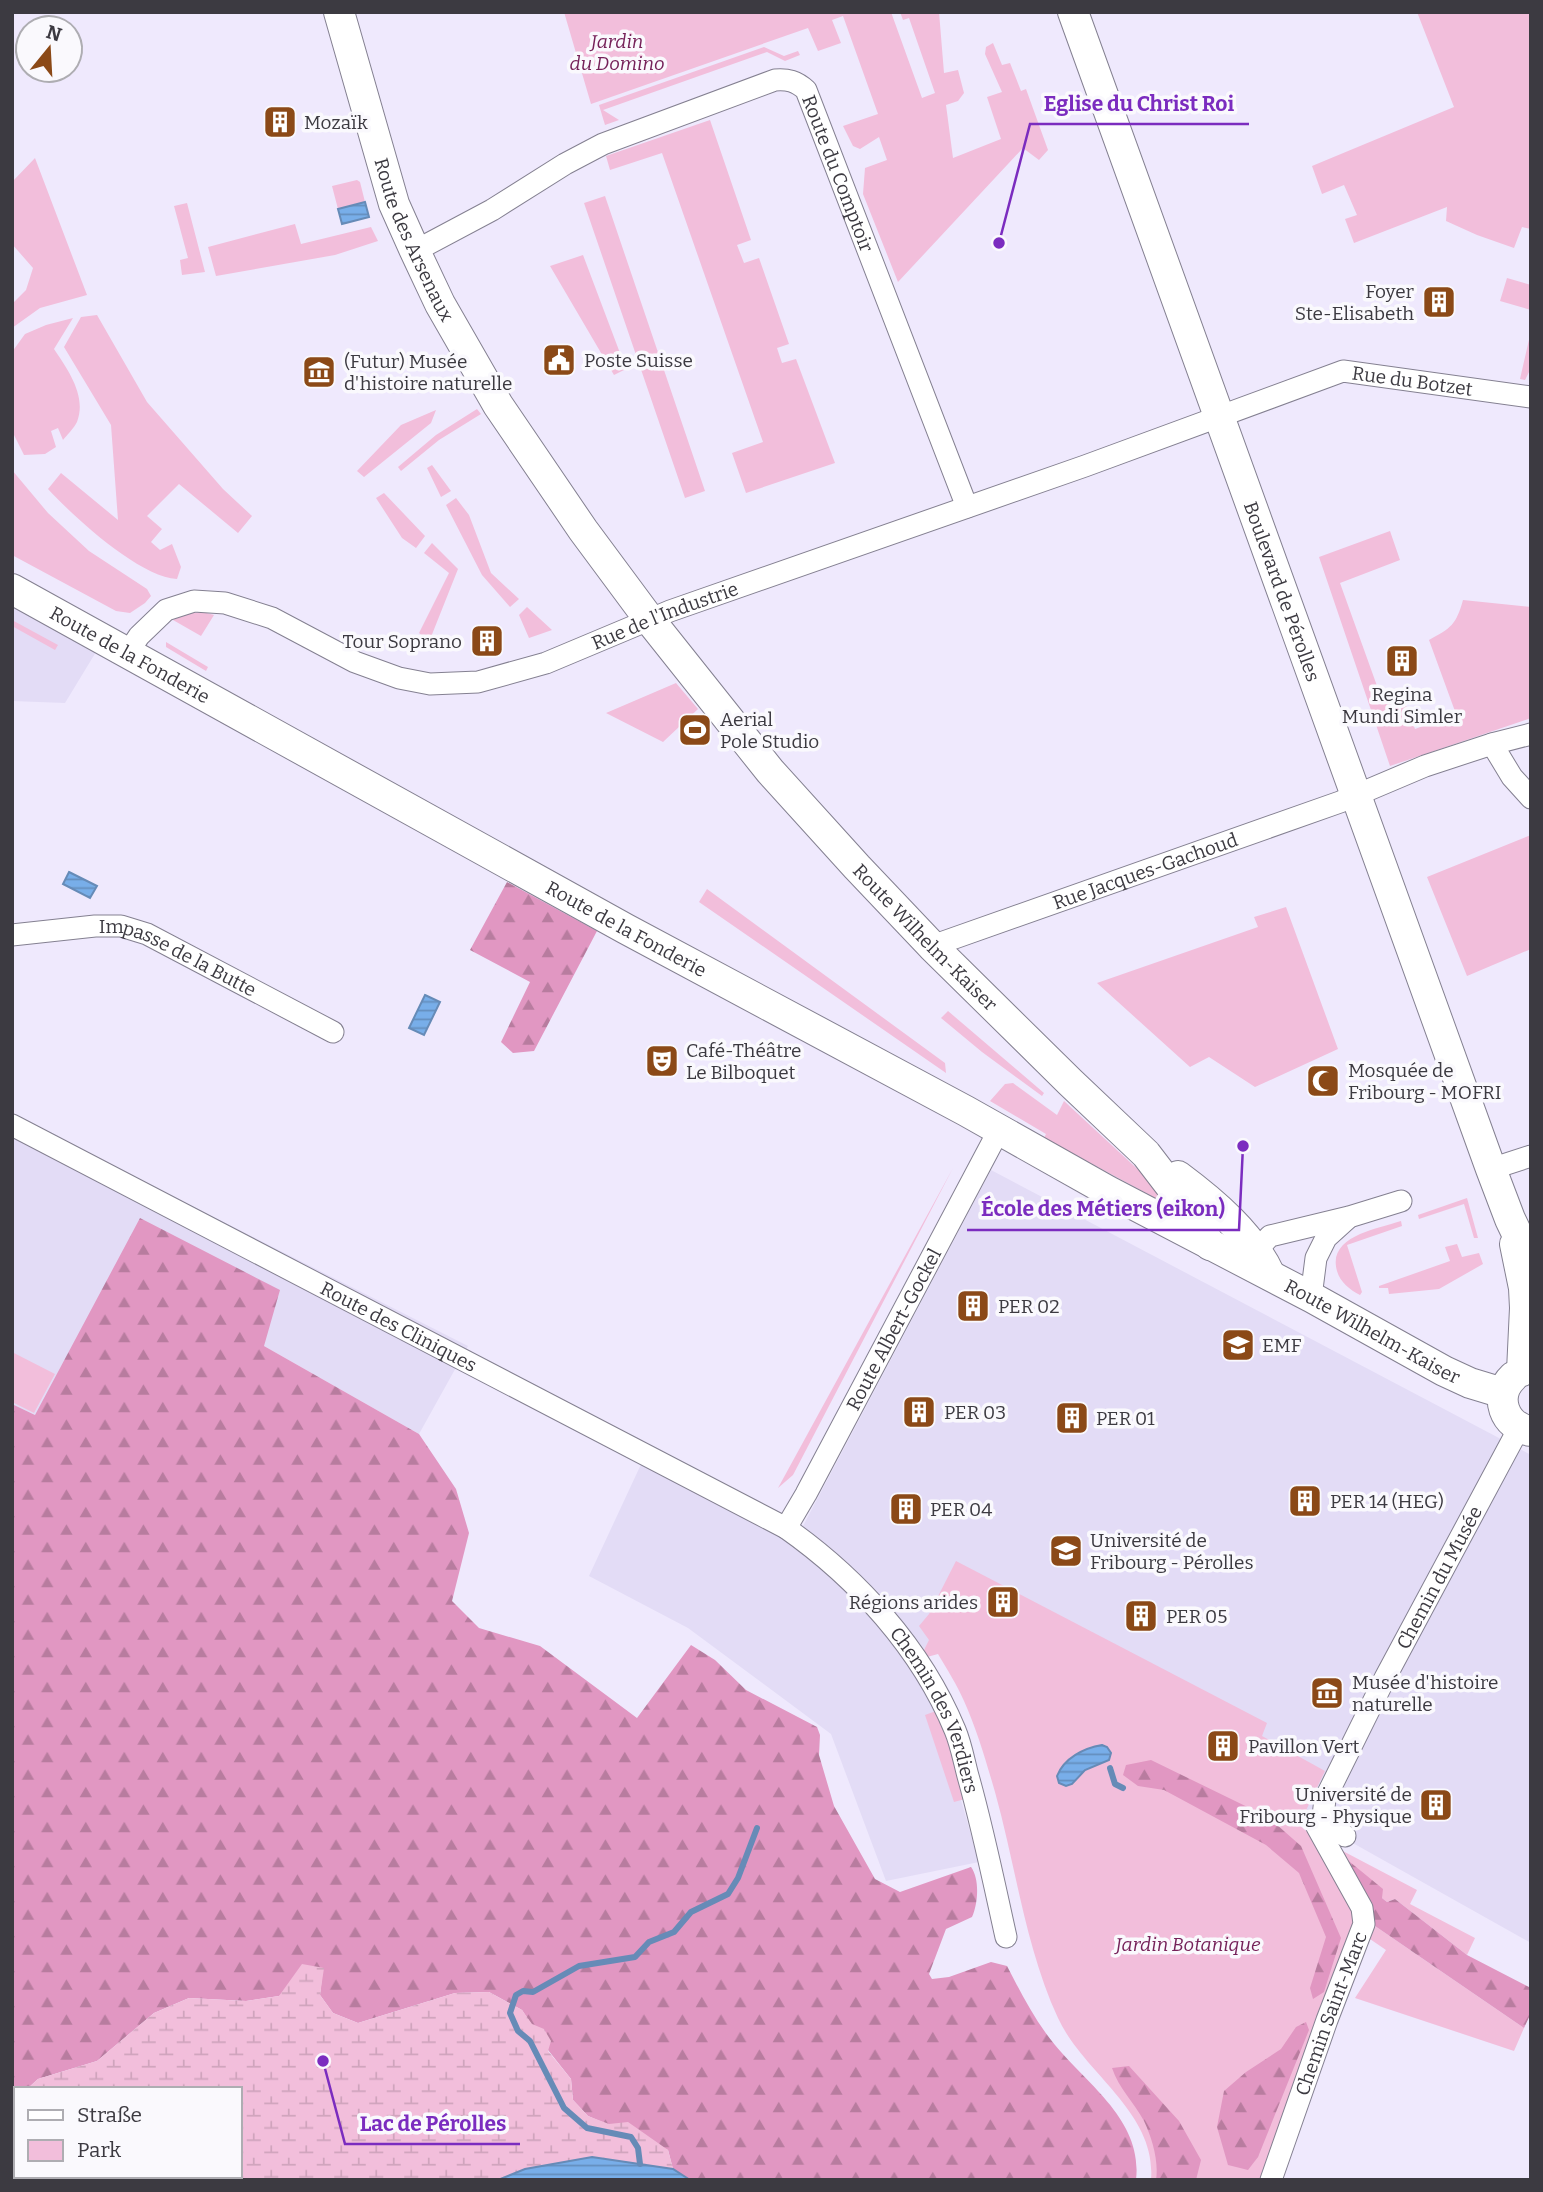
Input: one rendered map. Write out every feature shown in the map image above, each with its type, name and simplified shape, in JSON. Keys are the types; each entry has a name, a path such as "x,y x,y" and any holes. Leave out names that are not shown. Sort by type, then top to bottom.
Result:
{"main road":[{"name":"Route des Arsenaux","path":"339,12 394,204 440,304 498,405 583,530 649,619"},
{"name":"Boulevard de Pérolles","path":"1073,12 1491,1169 1531,1263"},
{"name":"Route de la Fonderie","path":"12,589 626,929 1210,1246 1257,1263"},
{"name":"Route Wilhelm-Kaiser","path":"649,619 770,771 857,867 932,946 1146,1154 1195,1218 1210,1246"},
{"path":"1146,1154 1185,1182 1234,1224 1257,1263"},
{"name":"Boulevard de Pérolles","path":"1503,1394 1510,1379 1526,1370 1524,1288 1510,1219"},
{"name":"Route Wilhelm-Kaiser","path":"1257,1263 1311,1297 1444,1371 1503,1394"},
{"path":"1503,1394 1505,1412 1510,1421 1525,1430"}],"street":[{"name":"Route du Comptoir","path":"415,251 603,144 775,80 798,82 806,90 811,102 967,507"},
{"name":"Rue du Botzet","path":"1219,416 1343,371 1531,397"},
{"name":"Rue de l'Industrie","path":"127,654 139,636 166,610 194,601 225,603 272,618 355,662 399,678 430,684 478,682 546,663 649,619 1085,466 1219,416"},
{"name":"Rue Jacques-Gachoud","path":"932,946 1356,794 1425,766 1531,734"},
{"path":"1492,744 1512,776 1531,798"},
{"name":"Impasse de la Butte","path":"12,935 95,926 121,926 147,934 333,1032"},
{"name":"Route des Cliniques","path":"12,1125 786,1528"},
{"name":"Route Albert-Gockel","path":"786,1528 999,1130"},
{"path":"1491,1169 1531,1156"},
{"path":"1257,1263 1270,1236 1401,1201"},
{"path":"1311,1297 1317,1258 1326,1238 1349,1217"},
{"name":"Chemin du Musée","path":"1323,1816 1325,1799 1385,1678 1525,1430"},
{"name":"Chemin des Verdiers","path":"786,1528 819,1551 849,1579 926,1670 956,1731 976,1802 1006,1937"},
{"path":"1323,1816 1345,1836"},
{"name":"Chemin Saint-Marc","path":"1271,2180 1364,1924 1362,1908 1320,1835 1317,1827 1323,1816"}],"shaded area":[{"path":"12,606 96,652 65,703 12,701"},
{"path":"12,1115 468,1346 419,1434 264,1346 35,1415 12,1404"},
{"name":"Université de Fribourg - Pérolles","path":"991,1170 1531,1455 1531,1943 952,1618 946,1630 909,1662 933,1704 979,1862 886,1881 831,1734 688,1628 589,1576 650,1445 803,1526"}],"green space":[{"name":"Jardin du Domino","path":"564,12 891,12 922,98 935,93 909,18 903,20 900,12 939,12 944,73 958,70 964,93 958,101 946,105 953,158 1001,139 987,97 1002,92 985,54 986,47 993,43 1002,65 1010,63 1021,91 1026,89 1048,150 1039,160 1023,148 898,282 863,194 865,168 887,160 879,137 860,149 853,146 843,126 878,114 843,16 832,20 841,43 818,51 808,28 591,104"},
{"path":"1417,12 1531,12 1531,229 1522,227 1514,248 1446,221 1447,207 1354,243 1345,219 1357,215 1344,185 1322,194 1312,166 1454,107"},
{"path":"764,47 784,56 798,51 800,55 785,61 767,52 603,110 619,120 605,125 599,105"},
{"path":"710,120 751,240 737,245 744,263 759,258 789,344 777,348 782,363 796,359 835,463 746,493 732,453 763,442 662,153 610,170 606,156"},
{"path":"35,158 87,295 40,308 12,328 12,304 26,290 33,268 12,244 12,182"},
{"path":"357,180 360,182 365,202 338,209 332,186"},
{"path":"605,196 705,491 685,498 584,203"},
{"path":"187,203 205,272 182,275 180,260 188,258 174,206"},
{"path":"295,224 301,244 371,227 378,241 335,255 216,276 208,247"},
{"path":"583,255 626,369 614,375 550,266"},
{"path":"1507,278 1531,285 1531,310 1500,301"},
{"path":"97,315 147,402 223,489 252,516 238,533 179,484 147,516 162,529 151,542 160,550 172,544 181,567 177,579 162,576 126,557 90,529 48,489 61,473 118,520 111,425 64,347 81,317"},
{"path":"73,318 54,349 78,393 80,403 77,422 63,440 58,428 51,431 56,447 45,454 24,455 12,431 12,352 25,334"},
{"path":"1531,331 1531,368 1525,380 1520,379"},
{"path":"477,409 481,414 439,440 401,471 398,467 436,435"},
{"path":"436,410 431,423 364,477 357,471 401,425"},
{"path":"432,465 451,491 441,497 427,468"},
{"path":"12,470 48,513 89,551 147,589 151,596 145,603 130,613 116,611 12,555"},
{"path":"384,493 425,536 416,548 402,538 376,498"},
{"path":"456,498 469,515 491,573 519,599 510,607 482,575 446,505"},
{"path":"1390,531 1400,560 1340,583 1381,697 1400,690 1415,729 1456,714 1429,640 1452,625 1463,600 1531,607 1531,718 1390,766 1319,557"},
{"path":"432,543 458,569 429,642 419,633 449,573 424,553"},
{"path":"527,607 552,630 529,638 519,615"},
{"path":"203,612 214,615 201,636 173,620 184,614"},
{"path":"12,620 58,645 55,650 12,626"},
{"path":"166,642 208,667 206,671 166,647"},
{"path":"676,683 698,709 663,742 606,713"},
{"path":"1531,835 1531,949 1467,976 1427,877"},
{"path":"507,882 597,931 534,1051 513,1053 501,1042 530,982 470,950"},
{"path":"707,889 945,1063 946,1073 699,902"},
{"path":"1286,907 1338,1049 1255,1087 1209,1057 1190,1067 1097,983 1258,927 1254,917"},
{"path":"948,1011 1044,1093 1042,1096 941,1018"},
{"path":"1013,1083 1057,1115 1064,1101 1172,1201 1170,1206 1044,1138 1046,1134 990,1101 1005,1084"},
{"path":"953,1168 793,1475 778,1488"},
{"path":"1467,1198 1478,1238 1474,1238 1464,1204 1419,1219 1418,1215"},
{"path":"140,1218 280,1290 264,1346 419,1434 456,1489 469,1533 452,1601 479,1628 540,1646 637,1718 691,1645 715,1660 746,1690 817,1727 820,1735 819,1755 834,1806 875,1879 900,1892 971,1867 976,1878 977,1892 972,1917 946,1929 929,1974 932,1979 949,1977 991,1962 1007,1966 1048,2036 1122,2122 1136,2159 1136,2180 690,2180 673,2169 668,2150 588,2116 573,2100 571,2079 522,2010 489,1992 455,1993 358,2023 333,2013 320,1995 323,1968 279,1996 246,2001 189,1998 154,2013 97,2061 38,2079 29,2087 14,2087 12,2101 12,1404 35,1415"},
{"path":"1401,1221 1402,1226 1347,1245 1362,1292 1360,1295 1353,1291 1338,1275 1336,1259 1339,1250 1356,1236"},
{"path":"1457,1244 1462,1257 1479,1253 1483,1264 1439,1289 1389,1294 1388,1288 1379,1288 1450,1261 1445,1247"},
{"path":"12,1352 55,1374 34,1413 12,1402"},
{"name":"Jardin Botanique","path":"956,1561 1267,1723 1262,1736 1325,1771 1299,1825 1320,1842 1353,1910 1353,1926 1261,2180 1151,2180 1150,2156 1143,2134 1131,2113 1069,2038 1058,2018 1037,1963 995,1792 973,1723 938,1654 927,1657 923,1652 929,1640 919,1626 929,1614"},
{"path":"940,1712 965,1799 954,1802 925,1715"},
{"path":"1151,1760 1268,1817 1301,1846 1341,1938 1324,1992 1313,1999 1310,1988 1326,1937 1299,1873 1266,1845 1164,1790 1138,1786 1123,1775 1126,1765"},
{"path":"1339,1849 1417,1890 1410,1904 1475,1938 1467,1955 1395,1899 1387,1902 1382,1898 1339,1853"},
{"path":"1339,1853 1383,1889 1382,1898 1387,1902 1395,1899 1467,1955 1531,1988 1531,2013 1524,2028 1375,1926"},
{"path":"1369,1912 1375,1926 1524,2028 1514,2051 1355,1998 1386,1950 1367,1937"},
{"path":"302,1964 324,1968 320,1995 333,2013 358,2023 455,1993 489,1992 522,2010 532,2024 544,2029 551,2041 548,2051 571,2079 573,2100 588,2116 609,2124 628,2122 668,2150 673,2169 592,2157 525,2169 498,2180 12,2180 14,2100 14,2178 242,2178 242,2087 29,2087 38,2079 97,2061 154,2013 189,1998 246,2001 279,1996"},
{"path":"1306,2022 1309,2030 1258,2157 1248,2170 1228,2165 1217,2127 1224,2091 1246,2072 1281,2049 1296,2027"},
{"path":"1129,2066 1179,2121 1201,2160 1196,2180 1156,2180 1156,2157 1147,2128 1112,2068"}],"water":[{"path":"365,202 369,217 342,224 338,209"},
{"path":"69,872 97,886 90,898 63,884"},
{"path":"425,995 440,1002 424,1035 409,1028"},
{"path":"1102,1745 1111,1753 1109,1760 1085,1770 1072,1784 1066,1786 1059,1783 1057,1776 1064,1764 1082,1751"},
{"path":"592,2157 673,2169 690,2180 498,2180 525,2169"}],"waterway":[{"path":"1110,1768 1115,1784 1123,1788"},
{"path":"640,2164 638,2148 631,2137 587,2128 564,2108 530,2041 518,2031 510,2013 516,1995 523,1991 533,1992 579,1966 635,1957 649,1942 674,1932 691,1912 728,1894 738,1878 757,1828"}],"place":[{"name":"Mozaïk","path":"280,122"},
{"name":"Eglise du Christ Roi","path":"999,243"},
{"name":"Foyer Ste-Elisabeth","path":"1439,302"},
{"name":"Poste Suisse","path":"559,360"},
{"name":"(Futur) Musée d'histoire naturelle","path":"319,372"},
{"name":"Tour Soprano","path":"487,641"},
{"name":"Regina Mundi Simler","path":"1402,661"},
{"name":"Aerial Pole Studio","path":"695,730"},
{"name":"Café-Théâtre Le Bilboquet","path":"662,1061"},
{"name":"Mosquée de Fribourg - MOFRI","path":"1323,1081"},
{"name":"École des Métiers (eikon)","path":"1243,1146"},
{"name":"PER 02","path":"973,1306"},
{"name":"EMF","path":"1238,1345"},
{"name":"PER 03","path":"919,1412"},
{"name":"PER 01","path":"1072,1418"},
{"name":"PER 14 (HEG)","path":"1305,1501"},
{"name":"PER 04","path":"906,1509"},
{"name":"Université de Fribourg - Pérolles","path":"1066,1551"},
{"name":"Régions arides","path":"1003,1602"},
{"name":"PER 05","path":"1141,1616"},
{"name":"Musée d'histoire naturelle","path":"1327,1693"},
{"name":"Pavillon Vert","path":"1223,1746"},
{"name":"Université de Fribourg - Physique","path":"1436,1805"},
{"name":"Lac de Pérolles","path":"323,2061"}]}
